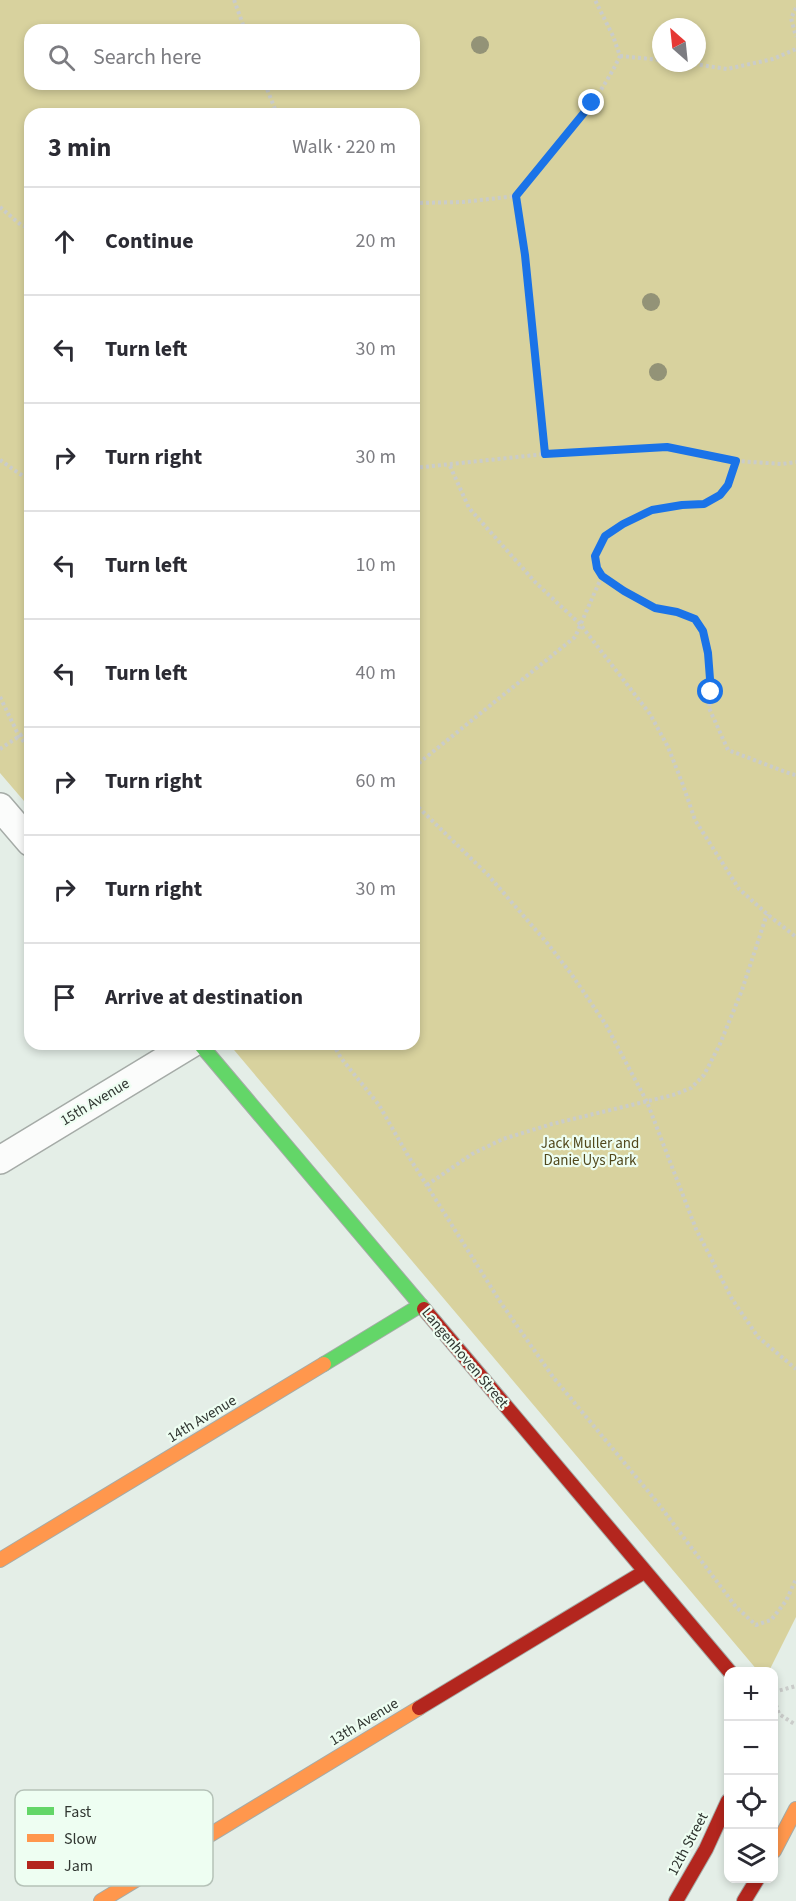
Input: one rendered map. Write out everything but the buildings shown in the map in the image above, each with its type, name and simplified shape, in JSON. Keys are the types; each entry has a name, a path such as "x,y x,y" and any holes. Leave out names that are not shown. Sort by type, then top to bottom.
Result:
{"street":[{"path":"0,807 24,835"},
{"name":"15th Avenue","path":"0,1160 181,1050"},
{"name":"Langenhoven Street","path":"205,1050 727,1667"},
{"name":"14th Avenue","path":"0,1560 421,1305"},
{"name":"13th Avenue","path":"213,1833 644,1572"},
{"path":"778,1843 796,1809"},
{"name":"12th Street","path":"676,1901 706,1849 724,1811"},
{"path":"744,1901 755,1883"},
{"name":"13th Avenue","path":"101,1901 126,1886"}],"path":[{"path":"234,0 243,24"},
{"path":"420,203 463,202 516,196 592,103 612,74 620,56 595,0"},
{"path":"796,8 791,18 796,37"},
{"path":"706,66 727,69 773,59 796,49"},
{"path":"620,56 652,59"},
{"path":"267,90 275,108"},
{"path":"516,196 525,255 545,454"},
{"path":"0,207 24,226"},
{"path":"420,468 545,454 667,447 736,461 782,464 796,462"},
{"path":"0,460 24,477"},
{"path":"736,461 728,485 720,495 704,504 652,510 605,536 595,556 597,568 602,576 655,608 677,612 695,619 703,631 708,653 711,692 709,708 728,750 796,775"},
{"path":"450,466 469,508 536,583 580,624 650,714 668,747 695,820 739,889 796,937"},
{"path":"420,762 575,637 602,576"},
{"path":"0,697 24,742"},
{"path":"0,749 24,733"},
{"path":"420,809 488,875 560,960 606,1025 647,1102 696,1229 732,1299 758,1337 796,1370"},
{"path":"427,1185 472,1154 503,1139 552,1124 647,1102 691,1088 704,1075 720,1044 742,990 766,914"},
{"path":"336,1050 379,1105 406,1154 501,1304 553,1377 657,1502 736,1607 756,1624 771,1620 786,1601 796,1579"},
{"path":"778,1691 796,1686"},
{"path":"778,1711 796,1725"}],"green space":[{"name":"Jack Muller and Danie Uys Park","path":"0,0 796,0 796,1617 771,1667 755,1667 234,1050 420,1050 420,108 24,108 24,801 0,773"}],"traffic: fast":[{"path":"205,1050 424,1309"},
{"path":"324,1364 421,1305"}],"traffic: slow":[{"path":"0,1560 324,1364"},
{"path":"213,1833 419,1708"},
{"path":"778,1843 796,1809"},
{"path":"101,1901 126,1886"}],"traffic: jam":[{"path":"424,1309 726,1667"},
{"path":"419,1708 644,1572"},
{"path":"676,1901 706,1849 724,1810"},
{"path":"744,1901 755,1883"}],"route":[{"path":"592,103 516,196 525,255 545,454 667,447 736,461 728,485 720,495 704,504 652,510 623,524 605,536 595,556 597,568 602,576 624,591 655,608 677,612 695,619 703,631 708,653 711,692"}]}
